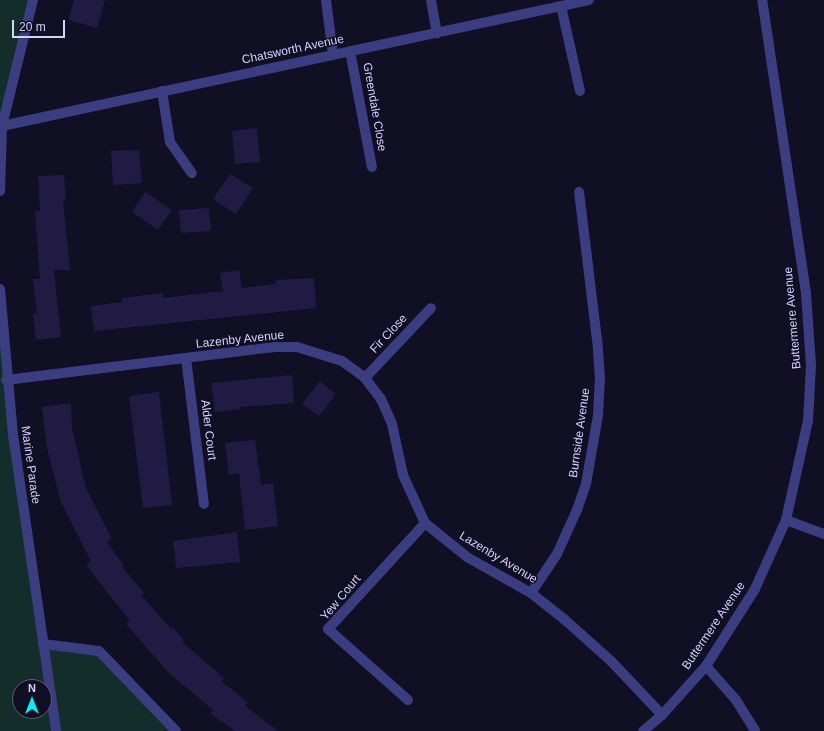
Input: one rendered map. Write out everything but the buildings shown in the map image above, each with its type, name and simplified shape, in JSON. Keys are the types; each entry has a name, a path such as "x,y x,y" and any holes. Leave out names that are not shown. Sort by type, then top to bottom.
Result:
{"street":[{"path":"0,191 2,126 33,0"},
{"path":"326,0 333,55"},
{"path":"431,0 436,33"},
{"name":"Chatsworth Avenue","path":"2,126 589,0"},
{"name":"Buttermere Avenue","path":"643,731 662,715 706,666 755,589 786,520 808,421 810,345 797,226 762,0"},
{"path":"561,6 580,91"},
{"name":"Greendale Close","path":"350,51 372,167"},
{"path":"162,91 170,142 192,173"},
{"name":"Burnside Avenue","path":"532,593 557,554 577,510 586,484 598,415 600,379 597,340 579,192"},
{"name":"Marine Parade","path":"0,289 6,380 56,731"},
{"name":"Fir Close","path":"365,378 431,308"},
{"name":"Lazenby Avenue","path":"6,380 275,347 297,348 342,361 365,378 381,399 392,424 403,475 425,523 467,557 532,593 587,639 662,715"},
{"name":"Alder Court","path":"186,358 204,504"},
{"path":"786,520 824,534"},
{"name":"Yew Court","path":"408,700 328,629 425,523"},
{"path":"43,644 100,651 176,731"},
{"path":"706,666 736,700 756,731"}],"green space":[{"path":"0,0 33,0 2,126 0,191"},
{"path":"0,289 43,643 99,651 176,731 0,731"}]}
